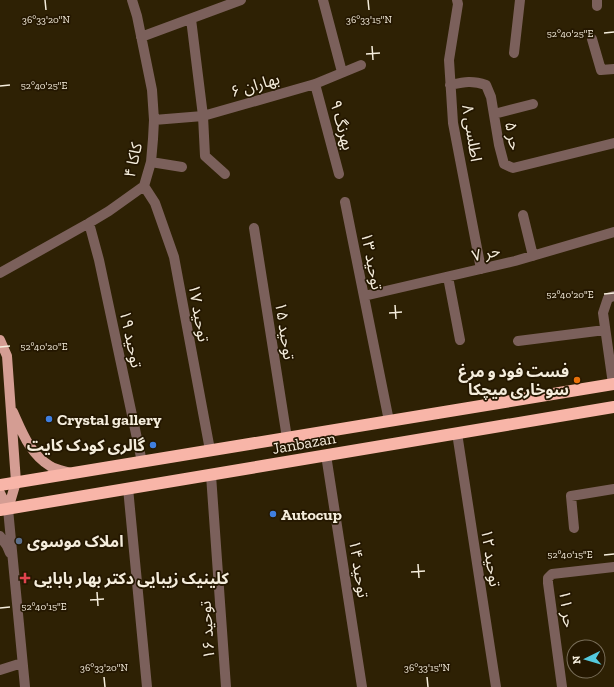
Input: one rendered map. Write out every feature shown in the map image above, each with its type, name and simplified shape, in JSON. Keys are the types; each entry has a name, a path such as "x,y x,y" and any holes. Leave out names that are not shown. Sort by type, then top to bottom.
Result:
{"highway":[{"name":"Janbazan","path":"0,484 613,384"},
{"name":"Janbazan","path":"4,509 614,407"}],"main road":[{"path":"0,340 7,356 16,482 4,509"},
{"path":"10,406 25,439 38,457 51,467 71,473"},
{"path":"0,493 4,509"}],"street":[{"name":"کاکا ۴","path":"0,273 89,223 144,186 152,162 154,120 152,90 137,16 132,0"},
{"path":"141,37 242,0"},
{"path":"323,0 342,72"},
{"name":"اطلسی ۸","path":"458,0 448,60 453,123 481,269"},
{"path":"514,53 520,0"},
{"path":"191,19 203,116 205,156 225,174"},
{"path":"592,39 601,70 614,68"},
{"name":"بهاران ۶","path":"154,120 203,116 315,84 361,64"},
{"name":"حر ۵","path":"450,85 464,82 476,82 486,85 491,97 499,145 504,164 513,168 614,143"},
{"name":"بهرنگ ۹","path":"315,84 339,174"},
{"path":"494,114 533,104"},
{"path":"152,162 182,167"},
{"name":"توحید ۱۷","path":"144,186 155,203 174,257 210,450"},
{"name":"توحید ۱۳","path":"345,202 389,421"},
{"path":"523,215 533,256"},
{"name":"توحید ۱۹","path":"89,223 99,260 142,462"},
{"name":"توحید ۱۵","path":"254,228 287,438"},
{"name":"حر ۷","path":"364,296 515,261 614,232"},
{"path":"448,277 460,340"},
{"path":"613,384 603,313 608,298 614,296"},
{"path":"518,341 605,330"},
{"name":"توحید ۱۲","path":"457,433 496,687"},
{"name":"توحید ۱۴","path":"326,455 362,687"},
{"name":"توحید ۱۶","path":"210,475 226,687"},
{"path":"128,488 147,687"},
{"path":"574,528 571,498 573,495 614,489"},
{"path":"4,509 13,561 25,687"},
{"path":"0,536 7,546 13,561"},
{"name":"حر ۱۱","path":"562,687 548,578 552,574 614,567"},
{"path":"0,670 22,663"}],"place":[{"name":"فست فود و مرغ سوخاری میچکا","path":"577,380"},
{"name":"Crystal gallery","path":"49,419"},
{"name":"گالری کودک کایت","path":"153,445"},
{"name":"Autocup","path":"273,514"},
{"name":"املاک موسوی","path":"19,541"},
{"name":"کلینیک زیبایی دکتر بهار بابایی","path":"25,578"}]}
